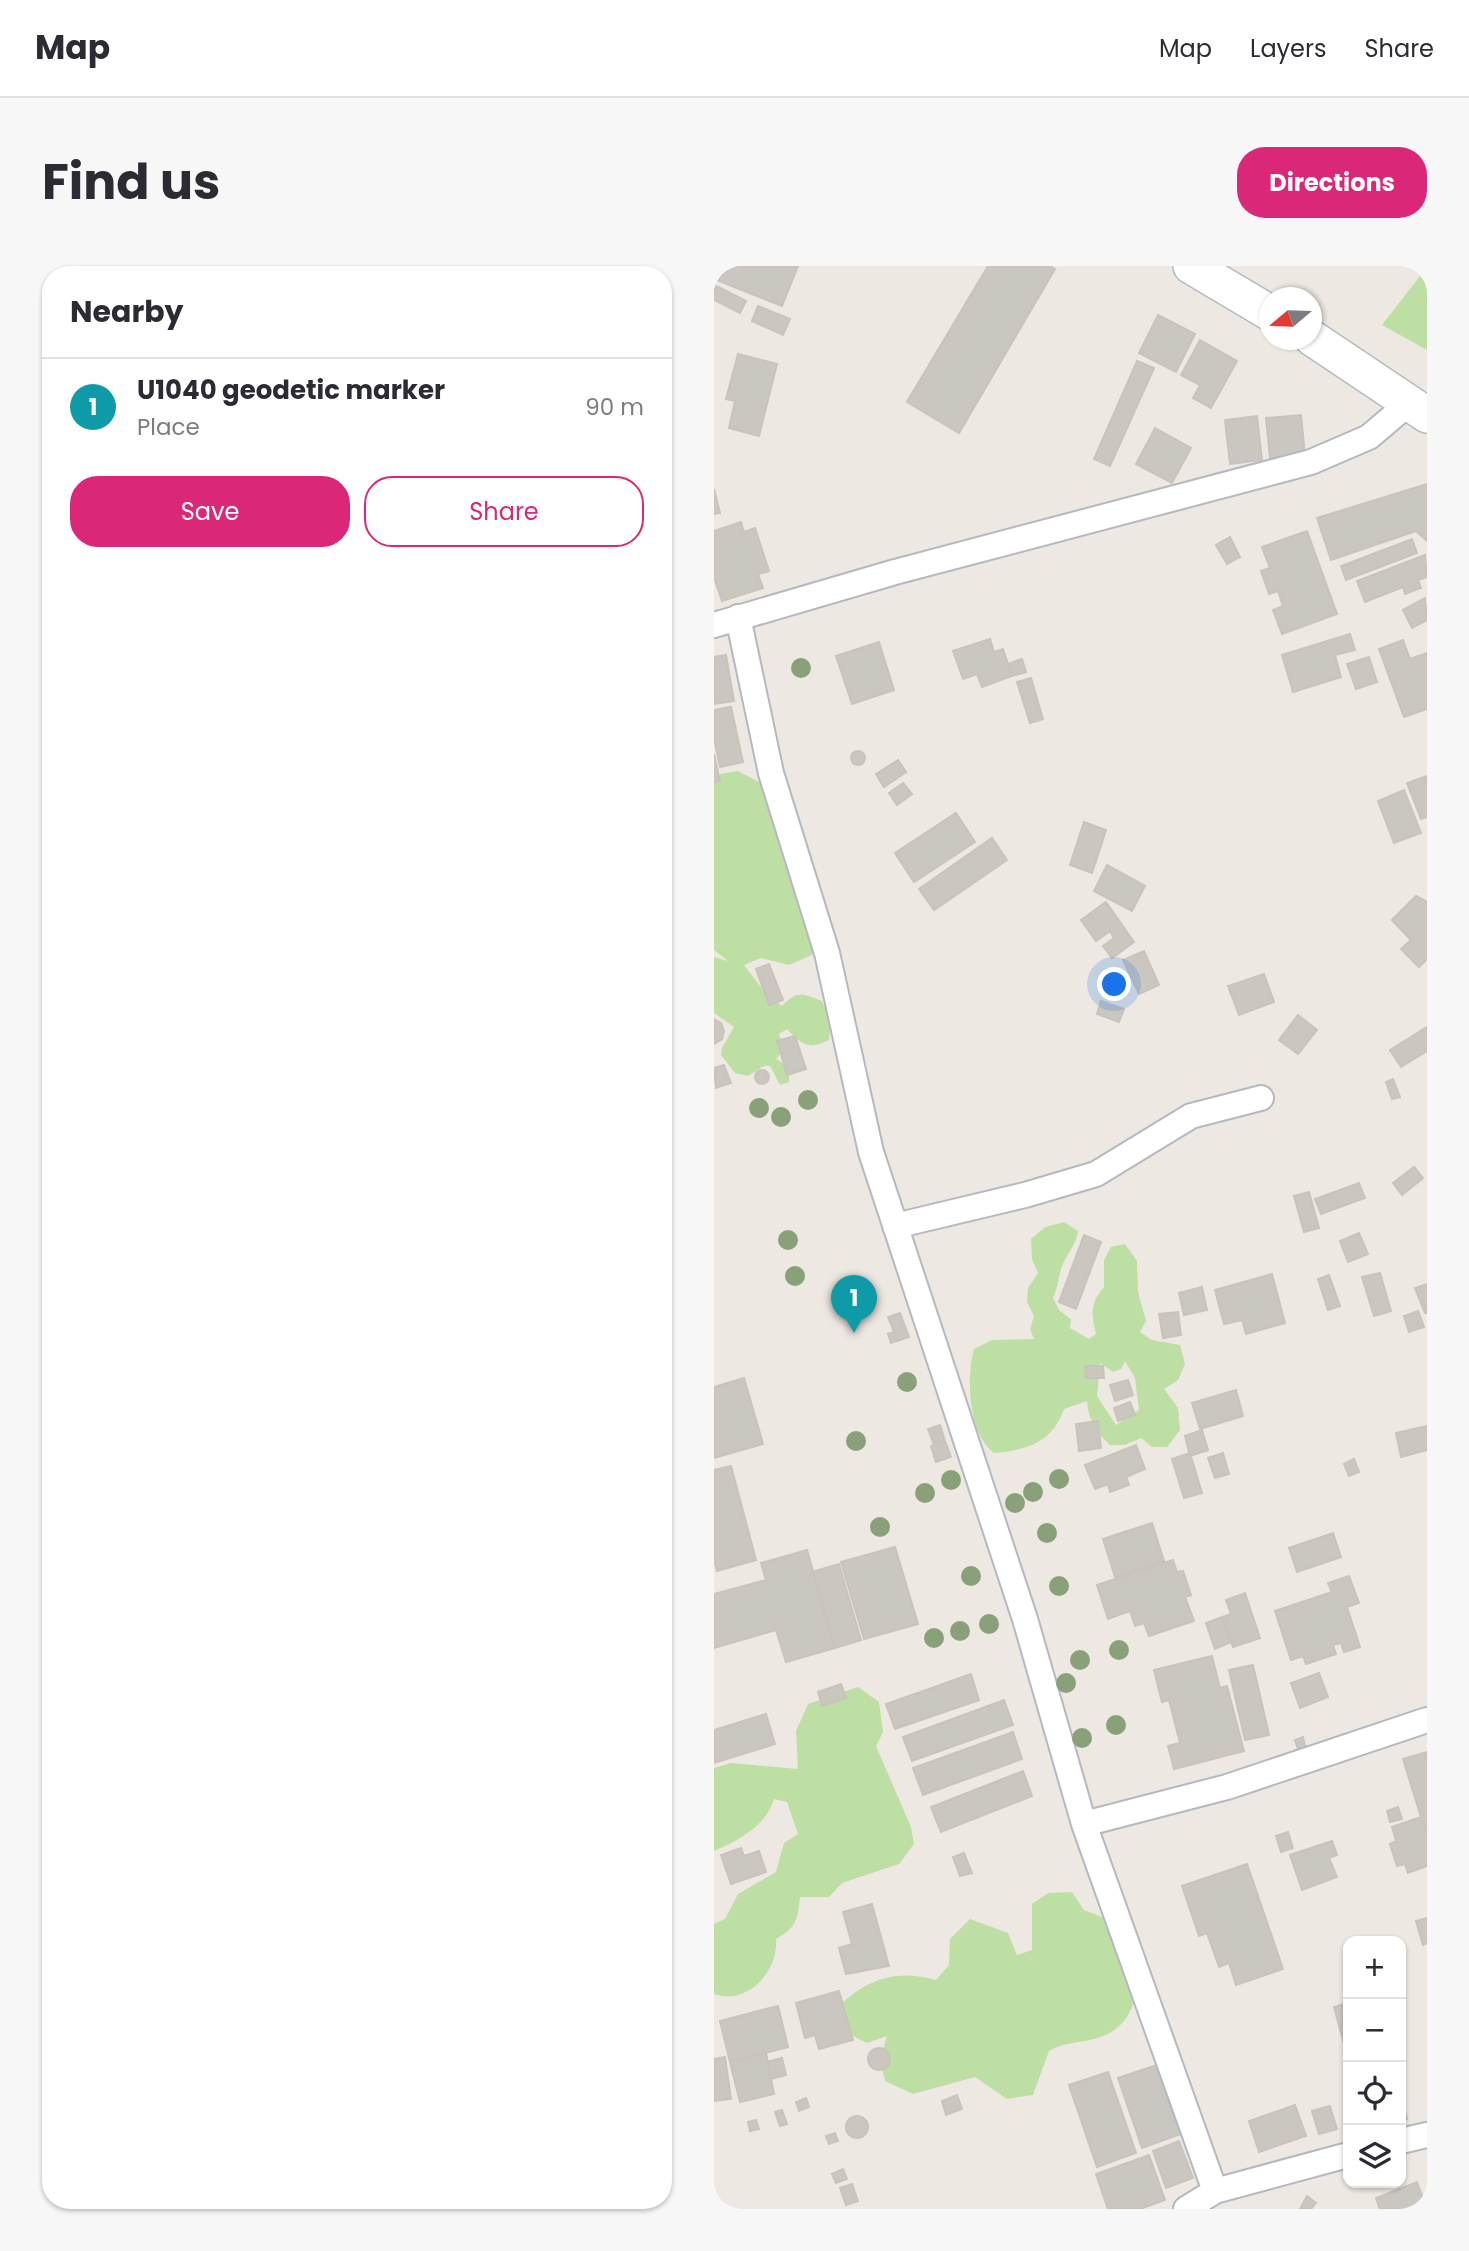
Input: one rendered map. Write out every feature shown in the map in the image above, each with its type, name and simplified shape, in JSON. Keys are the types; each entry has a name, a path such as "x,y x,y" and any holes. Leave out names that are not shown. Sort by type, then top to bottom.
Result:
{"main road":[{"path":"1191,266 1259,307"},
{"path":"1322,345 1418,409"}],"street":[{"path":"714,625 908,568 1311,461 1369,437 1418,409"},
{"path":"738,617 771,773 827,953 858,1102 895,1226 1021,1606 1084,1824 1215,2191"},
{"path":"895,1226 1025,1195 1096,1174 1191,1116 1261,1098"},
{"path":"1084,1824 1227,1787 1427,1720"},
{"path":"1406,2140 1427,2136"},
{"path":"1186,2209 1215,2191 1343,2156"}],"green space":[{"path":"1427,267 1427,350 1382,325"},
{"path":"738,771 761,783 815,936 812,955 789,965 761,958 744,965 764,991 782,1006 792,997 810,997 822,1001 831,1021 829,1040 816,1045 801,1042 787,1029 779,1034 784,1049 776,1059 789,1067 789,1082 780,1085 770,1066 764,1066 748,1076 735,1073 721,1055 734,1027 714,1013 714,957 728,961 714,950 714,775"},
{"path":"1064,1222 1078,1231 1062,1266 1053,1298 1059,1310 1071,1319 1070,1328 1089,1339 1096,1334 1093,1309 1096,1298 1104,1287 1104,1260 1111,1247 1125,1244 1137,1261 1138,1292 1146,1321 1140,1332 1152,1340 1180,1345 1185,1364 1178,1380 1164,1389 1178,1408 1180,1430 1167,1447 1152,1447 1141,1438 1125,1445 1110,1445 1094,1425 1087,1401 1064,1409 1053,1430 1037,1443 1017,1450 994,1453 985,1444 971,1405 970,1375 974,1349 992,1340 1034,1339 1030,1329 1034,1316 1027,1302 1028,1288 1038,1273 1032,1259 1031,1239 1045,1227","holes":["1125,1361 1135,1378 1139,1410 1116,1425 1097,1396 1100,1363 1113,1372 1121,1369"]},
{"path":"858,1687 879,1702 883,1732 876,1746 911,1827 914,1844 899,1864 842,1883 829,1897 800,1897 795,1922 776,1939 776,1951 766,1974 749,1990 738,1995 714,1994 714,1924 725,1919 738,1894 776,1872 784,1843 798,1834 787,1802 774,1799 765,1817 750,1831 714,1851 714,1768 731,1763 798,1769 796,1731 808,1704"},
{"path":"1072,1892 1084,1910 1110,1920 1142,1960 1138,1987 1131,2010 1116,2028 1105,2035 1049,2051 1033,2095 1007,2099 975,2077 913,2094 885,2081 880,2060 887,2036 867,2043 837,2028 835,2010 869,1984 907,1975 936,1980 949,1965 950,1939 970,1919 1008,1933 1017,1955 1032,1950 1032,1904 1048,1893"}],"building":[{"path":"714,266 798,266 782,306 714,279"},
{"path":"988,266 1050,266 1055,269 959,433 907,402"},
{"path":"714,285 746,301 740,313 714,300"},
{"path":"758,306 790,319 783,335 752,321"},
{"path":"1158,315 1195,334 1176,372 1139,353"},
{"path":"1200,340 1237,361 1211,408 1193,398 1200,385 1181,375"},
{"path":"738,354 777,364 759,436 729,428 735,401 726,399"},
{"path":"1137,361 1154,368 1110,466 1094,459"},
{"path":"1301,415 1305,455 1270,458 1266,418"},
{"path":"1257,416 1262,460 1230,464 1225,420"},
{"path":"1155,428 1191,448 1172,483 1136,464"},
{"path":"1427,484 1427,541 1416,531 1331,560 1317,518"},
{"path":"714,489 720,513 714,514"},
{"path":"741,522 744,532 755,528 769,571 758,574 763,588 722,601 714,577 714,531"},
{"path":"1307,531 1337,614 1282,634 1273,610 1283,606 1278,591 1269,594 1261,571 1270,568 1262,547"},
{"path":"1230,537 1240,557 1227,564 1216,545"},
{"path":"1412,539 1417,553 1346,580 1341,566"},
{"path":"1425,555 1427,577 1418,580 1421,588 1405,594 1403,587 1365,602 1357,581"},
{"path":"1425,598 1427,620 1412,628 1403,610"},
{"path":"1350,634 1355,650 1335,655 1341,677 1293,692 1282,655"},
{"path":"990,639 994,652 1003,649 1012,676 982,687 977,674 963,679 953,651"},
{"path":"1403,640 1410,659 1427,653 1427,709 1404,717 1379,649"},
{"path":"879,642 894,690 852,704 836,656"},
{"path":"726,655 734,701 714,704 714,657"},
{"path":"1369,657 1377,682 1356,689 1347,664"},
{"path":"1022,659 1026,672 1012,676 1008,664"},
{"path":"1031,678 1043,719 1030,723 1017,682"},
{"path":"731,707 743,762 720,767 714,739 714,710"},
{"path":"855,751 861,751 865,758 861,765 855,765 851,761 851,755"},
{"path":"714,754 720,781 714,783"},
{"path":"898,760 906,772 884,787 876,774"},
{"path":"1427,776 1427,817 1421,819 1407,783"},
{"path":"903,783 912,794 897,805 889,793"},
{"path":"1404,790 1421,833 1394,843 1378,801"},
{"path":"956,813 975,842 914,882 895,853"},
{"path":"1084,822 1106,830 1092,873 1070,865"},
{"path":"992,838 1007,860 934,910 919,889"},
{"path":"1107,865 1145,886 1132,911 1094,891"},
{"path":"1416,896 1427,902 1427,959 1419,967 1401,949 1411,940 1392,920"},
{"path":"1106,902 1134,942 1112,958 1103,946 1114,938 1110,931 1096,941 1081,920"},
{"path":"1144,951 1159,985 1139,994 1123,960"},
{"path":"769,964 783,1000 769,1005 756,969"},
{"path":"1264,974 1274,1002 1239,1015 1228,986"},
{"path":"1101,1001 1124,1009 1119,1022 1097,1014"},
{"path":"1298,1015 1317,1030 1298,1054 1279,1040"},
{"path":"714,1019 721,1023 724,1031 722,1039 714,1044"},
{"path":"1427,1027 1427,1051 1401,1067 1390,1050"},
{"path":"795,1036 806,1069 787,1075 777,1041"},
{"path":"724,1065 731,1083 716,1088 714,1068"},
{"path":"759,1070 765,1070 769,1077 765,1084 759,1084 755,1080 755,1074"},
{"path":"1393,1079 1400,1097 1392,1099 1386,1082"},
{"path":"1414,1167 1423,1178 1402,1195 1393,1183"},
{"path":"1359,1183 1365,1198 1321,1214 1315,1199"},
{"path":"1309,1192 1319,1228 1304,1232 1294,1196"},
{"path":"1359,1233 1368,1254 1348,1262 1340,1241"},
{"path":"1084,1235 1101,1242 1076,1309 1059,1302"},
{"path":"1380,1273 1391,1311 1374,1316 1362,1277"},
{"path":"1272,1274 1285,1323 1246,1334 1242,1320 1224,1324 1215,1290"},
{"path":"1329,1275 1340,1306 1328,1310 1318,1279"},
{"path":"1427,1284 1427,1313 1425,1313 1415,1288"},
{"path":"1202,1287 1207,1310 1184,1315 1179,1293"},
{"path":"1418,1311 1424,1327 1409,1332 1404,1316"},
{"path":"1178,1312 1181,1335 1163,1338 1159,1314"},
{"path":"900,1313 909,1337 891,1343 888,1334 894,1332 888,1317"},
{"path":"1085,1366 1103,1366 1104,1378 1086,1378"},
{"path":"744,1378 763,1444 714,1458 714,1387"},
{"path":"1128,1380 1133,1395 1115,1401 1110,1385"},
{"path":"1236,1390 1243,1416 1200,1429 1192,1403"},
{"path":"1130,1402 1135,1415 1118,1421 1114,1408"},
{"path":"1098,1421 1101,1448 1079,1451 1076,1424"},
{"path":"940,1425 945,1441 934,1445 928,1429"},
{"path":"1427,1426 1427,1450 1401,1457 1396,1433"},
{"path":"1202,1430 1208,1450 1190,1456 1185,1436"},
{"path":"945,1441 951,1457 936,1462 931,1446"},
{"path":"1136,1445 1145,1469 1126,1477 1129,1485 1110,1492 1108,1484 1095,1489 1085,1465"},
{"path":"1190,1453 1202,1493 1184,1498 1172,1459"},
{"path":"1223,1453 1229,1474 1215,1478 1208,1458"},
{"path":"1354,1459 1359,1472 1349,1476 1344,1464"},
{"path":"731,1466 756,1560 717,1571 714,1560 714,1470"},
{"path":"1152,1523 1164,1561 1115,1577 1103,1539"},
{"path":"1333,1533 1341,1557 1297,1572 1289,1548"},
{"path":"895,1547 918,1624 864,1639 841,1562"},
{"path":"807,1550 835,1648 786,1662 776,1630 714,1648 714,1594 766,1580 761,1563"},
{"path":"1173,1560 1177,1572 1183,1571 1191,1595 1185,1597 1194,1621 1149,1636 1144,1623 1135,1626 1130,1611 1108,1619 1097,1585"},
{"path":"839,1564 861,1640 835,1648 812,1572"},
{"path":"1349,1576 1359,1603 1347,1607 1360,1647 1344,1652 1341,1643 1333,1645 1336,1654 1306,1664 1303,1656 1291,1660 1275,1611 1332,1592 1328,1583"},
{"path":"1245,1593 1260,1638 1233,1647 1222,1617 1231,1614 1226,1600"},
{"path":"1222,1617 1231,1642 1215,1649 1206,1623"},
{"path":"1212,1656 1220,1688 1227,1686 1244,1751 1174,1769 1168,1746 1180,1743 1169,1700 1162,1702 1154,1670"},
{"path":"1253,1665 1269,1735 1245,1740 1229,1670"},
{"path":"1319,1673 1328,1697 1300,1708 1291,1683"},
{"path":"971,1674 979,1700 895,1729 886,1704"},
{"path":"841,1684 846,1698 822,1706 818,1692"},
{"path":"1004,1700 1013,1725 912,1761 903,1737"},
{"path":"766,1714 775,1744 714,1763 714,1730"},
{"path":"1013,1732 1022,1759 923,1795 913,1768"},
{"path":"1303,1737 1306,1750 1299,1752 1295,1740"},
{"path":"1427,1752 1427,1829 1425,1830 1403,1759"},
{"path":"1023,1771 1032,1796 941,1832 931,1807"},
{"path":"1398,1807 1402,1819 1390,1822 1387,1811"},
{"path":"1421,1817 1427,1835 1427,1866 1408,1873 1405,1864 1397,1866 1390,1844 1396,1841 1392,1827"},
{"path":"1288,1832 1293,1848 1281,1852 1276,1836"},
{"path":"1332,1841 1337,1855 1329,1858 1337,1877 1302,1890 1290,1855"},
{"path":"741,1848 744,1856 759,1851 766,1872 731,1884 721,1855"},
{"path":"964,1853 972,1873 960,1876 953,1857"},
{"path":"1247,1864 1283,1969 1236,1985 1229,1963 1219,1967 1207,1933 1199,1936 1182,1886"},
{"path":"872,1904 889,1966 846,1974 839,1948 852,1944 843,1912"},
{"path":"1427,1918 1427,1943 1423,1945 1416,1921"},
{"path":"839,1991 853,2040 819,2049 815,2035 805,2038 796,2003"},
{"path":"1343,2004 1343,2040 1334,2007"},
{"path":"778,2006 788,2047 730,2062 720,2021"},
{"path":"879,2048 887,2051 890,2059 887,2067 879,2070 871,2067 868,2059 871,2051"},
{"path":"766,2053 774,2094 740,2102 730,2062"},
{"path":"725,2057 731,2099 714,2101 714,2059"},
{"path":"782,2058 786,2075 771,2079 767,2062"},
{"path":"1157,2065 1181,2134 1142,2148 1118,2078"},
{"path":"1108,2072 1136,2153 1097,2167 1069,2085"},
{"path":"957,2095 962,2109 946,2115 942,2101"},
{"path":"806,2098 809,2107 799,2111 796,2102"},
{"path":"1295,2105 1306,2136 1259,2152 1249,2121"},
{"path":"1330,2106 1337,2129 1319,2134 1312,2111"},
{"path":"782,2110 787,2124 780,2126 775,2112"},
{"path":"857,2116 865,2119 868,2127 865,2135 857,2138 849,2135 846,2127 849,2119"},
{"path":"756,2120 759,2129 750,2131 748,2122"},
{"path":"835,2133 838,2141 829,2144 826,2136"},
{"path":"1179,2141 1193,2178 1166,2188 1153,2151"},
{"path":"1149,2155 1165,2200 1140,2209 1108,2209 1096,2174"},
{"path":"843,2169 847,2179 836,2183 832,2174"},
{"path":"1417,2182 1427,2209 1380,2209 1376,2198"},
{"path":"852,2184 858,2201 846,2205 840,2188"},
{"path":"1307,2196 1316,2203 1311,2209 1300,2209"}],"place":[{"name":"U1040 geodetic marker","path":"854,1333"}]}
